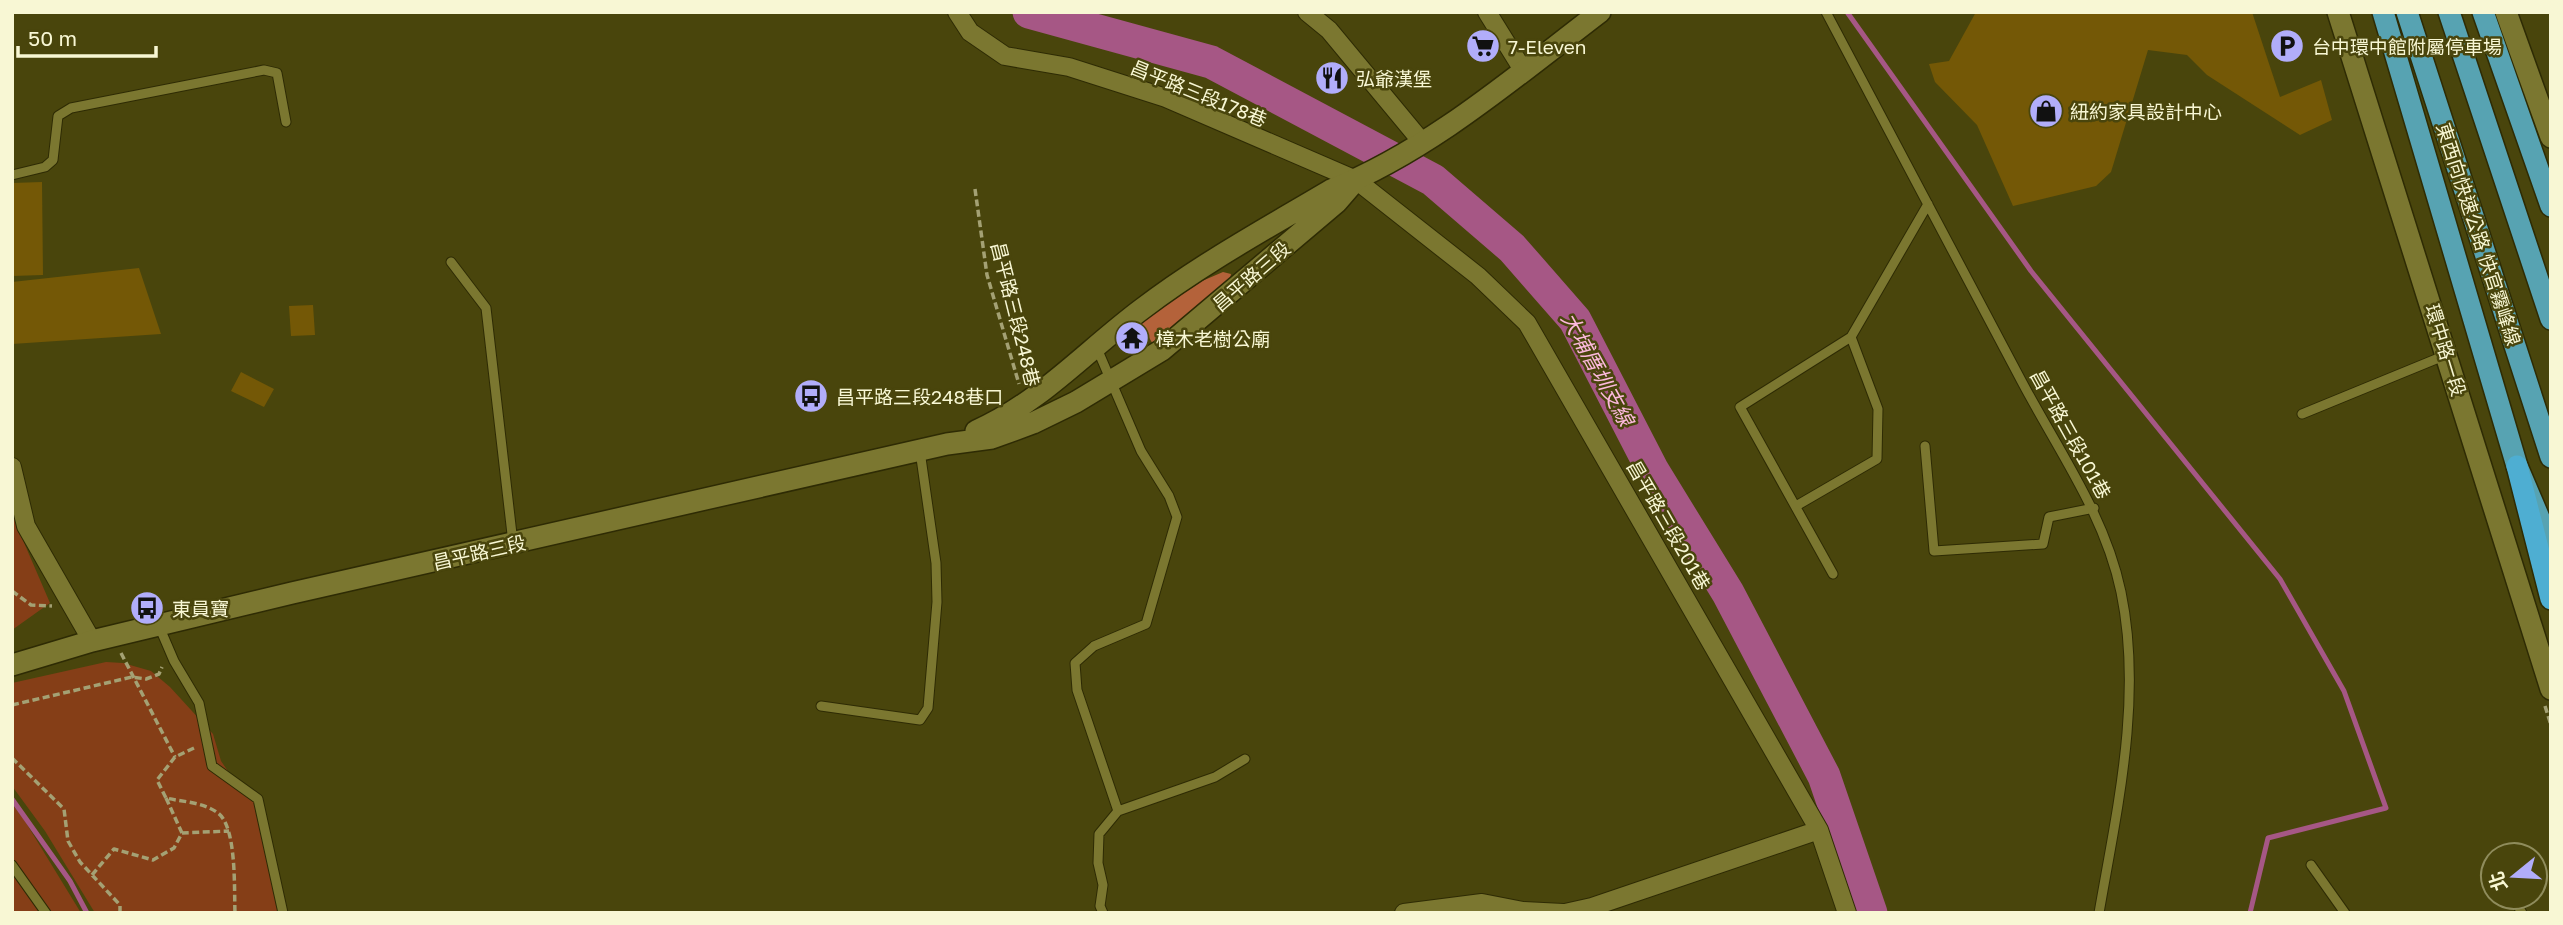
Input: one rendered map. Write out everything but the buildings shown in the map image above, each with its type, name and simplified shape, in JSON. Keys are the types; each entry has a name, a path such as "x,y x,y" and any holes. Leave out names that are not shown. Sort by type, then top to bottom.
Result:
{"highway":[{"path":"2383,12 2517,466 2551,599"},
{"name":"東西向快速公路 快官霧峰線","path":"2407,12 2551,457"},
{"path":"2449,12 2551,319"},
{"path":"2483,12 2551,206"},
{"path":"2517,466 2551,546"}],"street":[{"name":"昌平路三段178巷","path":"957,12 970,32 1005,56 1069,67 1166,98 1356,180"},
{"path":"1307,12 1329,30 1422,142"},
{"path":"1487,12 1523,70"},
{"name":"昌平路三段","path":"947,444 995,422 1024,404 1058,379 1095,343 1173,285 1331,190 1356,180 1422,142 1600,12"},
{"name":"環中路一段","path":"2338,12 2448,354 2551,689"},
{"path":"2506,12 2551,137"},
{"name":"昌平路三段","path":"14,663 158,625 920,450 992,438 1033,423 1076,402 1162,350 1202,319 1337,202 1356,180"},
{"name":"昌平路三段201巷","path":"1356,180 1478,276 1527,323 1819,830 1847,913"},
{"path":"12,467 26,526 92,641"},
{"path":"1404,913 1482,903 1523,911 1564,913 1592,907 1819,830"}],"lane":[{"name":"昌平路三段101巷","path":"1826,12 2050,435 2094,509 2121,592 2130,686 2121,786 2099,913"},
{"path":"12,175 45,167 53,160 58,116 71,108 264,69 277,73 286,122"},
{"path":"1833,574 1740,407 1851,337 1928,204"},
{"path":"451,262 486,308 513,544"},
{"path":"1796,506 1877,458 1878,409 1851,337"},
{"path":"1095,343 1142,451 1169,496 1177,517 1146,624 1094,646 1076,663 1077,690 1118,811"},
{"path":"2302,414 2448,354"},
{"path":"1925,446 1934,551 2043,544 2049,517 2094,509"},
{"path":"821,706 920,720 928,708 937,602 936,563 920,450"},
{"path":"158,625 174,661 199,703 212,766 258,799 283,913"},
{"path":"1104,913 1100,906 1103,885 1098,863 1099,834 1118,811 1215,777 1245,759"},
{"path":"2311,864 2345,913"},
{"path":"12,865 46,913"}],"path":[{"name":"昌平路三段248巷","path":"975,189 987,275 1024,404"},
{"path":"12,591 31,605 49,607 57,604"},
{"path":"119,649 174,757"},
{"path":"12,705 132,677 146,679 159,674 163,660"},
{"path":"182,833 157,780 174,757 194,748"},
{"path":"12,758 64,809 68,841 92,875 120,905 120,913"},
{"path":"166,798 204,806 221,815 229,831 234,913"},
{"path":"182,833 229,831"},
{"path":"92,875 114,849 153,860 174,848 182,833"}],"shaded area":[{"path":"1223,272 1231,274 1229,283 1154,346 1140,322 1202,281"},
{"path":"12,507 19,531 50,603 12,630"},
{"path":"106,662 123,663 151,671 170,687 213,734 221,761 236,783 253,794 281,913 95,913 45,831 12,786 12,683"},
{"path":"12,804 23,818 81,913 12,913"}],"waterway":[{"name":"大埔厝圳支線","path":"1029,12 1211,62 1433,180 1512,248 1575,320 1653,471 1728,593 1824,776 1871,913"},
{"path":"1847,12 2031,271 2280,579 2344,691 2386,808 2268,838 2250,913"},
{"path":"12,799 70,881 87,913"}],"place":[{"name":"7-Eleven","path":"1483,46"},
{"name":"台中環中館附屬停車場","path":"2287,46"},
{"name":"弘爺漢堡","path":"1332,78"},
{"name":"紐約家具設計中心","path":"2046,111"},
{"name":"樟木老樹公廟","path":"1132,338"},
{"name":"昌平路三段248巷口","path":"811,396"},
{"name":"東員寶","path":"147,608"}]}
